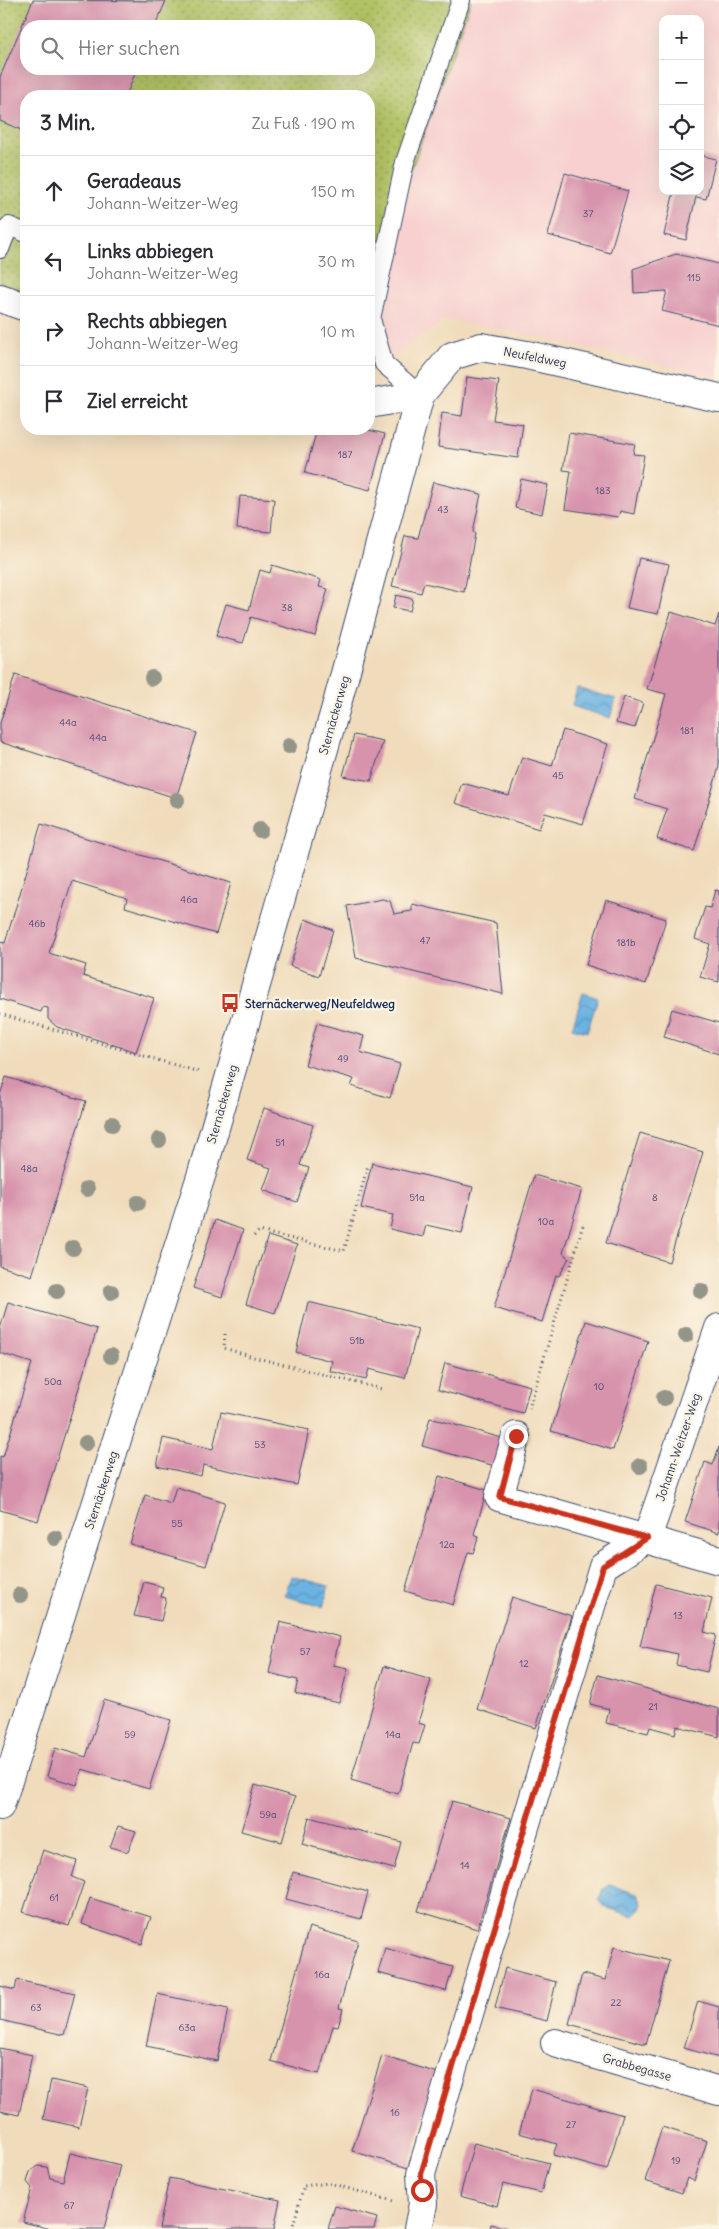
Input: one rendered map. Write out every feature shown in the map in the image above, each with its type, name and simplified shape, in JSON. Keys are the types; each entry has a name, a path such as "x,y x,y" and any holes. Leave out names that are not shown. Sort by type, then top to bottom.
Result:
{"street":[{"path":"0,298 20,305"},
{"name":"Neufeldweg","path":"420,395 452,356 481,347 527,355 719,398"},
{"path":"375,403 420,395"},
{"name":"Sternäckerweg","path":"0,1806 202,1173 338,700 420,395"},
{"name":"Johann-Weitzer-Weg","path":"647,1538 719,1328"},
{"path":"516,1436 500,1497 719,1560"},
{"path":"418,2229 423,2204 421,2174 603,1566 647,1538"},
{"name":"Grabbegasse","path":"555,2043 719,2091"}],"lane":[{"path":"375,301 405,162 462,0"},
{"path":"0,249 9,226 20,231"},
{"path":"375,334 384,364 420,395"}],"path":[{"path":"0,1014 229,1080"},
{"path":"254,1236 259,1231 344,1251 368,1165"},
{"path":"516,1436 524,1427 583,1225"},
{"path":"225,1334 224,1348 253,1358 382,1389"},
{"path":"292,2229 304,2186 329,2183 398,2202"}],"shaded area":[{"path":"0,0 719,0 719,378 522,333 445,320 384,364 375,368 375,90 20,90 20,139 0,284"}],"green space":[{"path":"0,0 471,0 393,222 375,301 375,90 20,90 20,291 0,284"},
{"path":"375,333 384,364 375,368"}],"water":[{"path":"577,688 616,699 610,718 572,706"},
{"path":"583,993 598,998 587,1032 572,1028"},
{"path":"291,1576 329,1586 323,1607 285,1596"},
{"path":"610,1885 637,1894 642,1903 634,1916 604,1907 599,1899 603,1889"}],"building":[{"path":"33,0 166,1 158,20 24,20"},
{"path":"20,30 20,75 135,75 128,90 20,90 20,129 0,121 0,77"},
{"path":"704,156 716,159 706,199 696,197 686,240 664,235 673,195 704,195"},
{"path":"565,173 628,191 610,253 548,235"},
{"path":"676,254 719,264 719,325 662,311 667,291 634,293 633,269"},
{"path":"467,377 499,381 493,420 523,424 518,458 438,447 442,413 462,416"},
{"path":"375,432 385,434 370,490 305,473 315,435 375,435"},
{"path":"569,433 635,444 633,454 644,455 634,514 620,511 618,517 565,509 571,471 563,470"},
{"path":"521,479 548,485 542,514 515,508"},
{"path":"433,482 481,494 464,592 424,583 421,593 392,586 405,536 418,538"},
{"path":"240,496 274,499 271,532 237,529"},
{"path":"639,558 669,564 658,614 627,608"},
{"path":"272,565 321,580 319,587 328,589 315,636 251,617 243,643 216,636 226,604 249,610 260,570 270,573"},
{"path":"396,595 413,599 410,611 393,608"},
{"path":"671,612 715,626 719,614 719,767 694,851 657,839 667,809 635,799 666,694 647,689"},
{"path":"15,675 197,733 176,798 0,742 0,723"},
{"path":"624,697 643,703 635,728 616,723"},
{"path":"563,730 608,744 583,824 545,813 539,829 455,803 462,783 509,796 522,757 552,766"},
{"path":"354,735 383,741 371,781 343,776"},
{"path":"41,824 231,883 216,934 125,907 127,898 72,881 49,953 86,965 83,976 154,998 136,1052 57,1027 48,1019 48,1008 43,1007 41,1012 0,999 0,942 5,943"},
{"path":"715,890 719,891 719,982 700,977 710,944 695,939 705,907 710,908"},
{"path":"382,899 390,901 394,914 412,911 412,904 496,923 503,994 356,958 347,906"},
{"path":"606,900 666,919 646,984 586,965"},
{"path":"305,919 333,930 319,976 290,966"},
{"path":"672,1009 719,1023 719,1054 664,1037"},
{"path":"317,1023 364,1036 360,1052 400,1064 390,1098 351,1086 354,1079 305,1065"},
{"path":"6,1077 86,1101 32,1276 0,1266 0,1095"},
{"path":"264,1108 313,1125 300,1165 309,1168 297,1202 263,1190 271,1168 247,1160"},
{"path":"640,1133 703,1152 669,1262 606,1243"},
{"path":"372,1163 473,1187 462,1233 426,1225 423,1237 390,1229 393,1215 361,1208"},
{"path":"534,1175 582,1189 563,1253 569,1258 559,1276 556,1275 542,1322 494,1308"},
{"path":"215,1220 243,1230 222,1297 193,1288"},
{"path":"268,1236 297,1245 275,1313 246,1304"},
{"path":"8,1302 97,1329 38,1521 0,1510 0,1456 3,1457 32,1363 0,1353 0,1329"},
{"path":"308,1302 418,1329 405,1378 369,1369 366,1380 330,1371 332,1361 296,1352"},
{"path":"586,1321 648,1341 613,1450 551,1431"},
{"path":"445,1363 530,1386 523,1413 438,1390"},
{"path":"221,1412 309,1430 297,1485 203,1465 201,1476 157,1466 163,1438 213,1449"},
{"path":"430,1418 502,1438 495,1466 422,1446"},
{"path":"719,1447 719,1533 685,1522 705,1462 713,1465"},
{"path":"439,1476 487,1490 474,1534 479,1536 473,1553 468,1552 453,1605 405,1591"},
{"path":"176,1487 225,1502 206,1566 130,1544 145,1495 171,1503"},
{"path":"144,1582 163,1587 161,1597 166,1598 161,1621 134,1616"},
{"path":"656,1584 712,1598 704,1632 716,1635 707,1672 676,1665 678,1654 640,1646"},
{"path":"512,1597 572,1616 536,1728 477,1709"},
{"path":"280,1622 340,1637 333,1665 348,1668 339,1703 295,1693 298,1680 269,1673"},
{"path":"384,1666 431,1680 418,1723 425,1725 419,1744 413,1743 398,1794 351,1780"},
{"path":"598,1675 719,1709 719,1737 677,1726 675,1734 650,1727 648,1733 606,1723 609,1709 590,1704"},
{"path":"104,1700 171,1720 149,1789 82,1769 77,1785 47,1776 55,1748 86,1757"},
{"path":"255,1785 295,1797 282,1842 241,1831"},
{"path":"452,1801 511,1818 477,1929 418,1911"},
{"path":"309,1817 401,1842 394,1869 302,1844"},
{"path":"118,1826 136,1831 128,1852 110,1847"},
{"path":"43,1850 77,1861 72,1877 84,1882 69,1926 23,1912"},
{"path":"293,1872 368,1892 361,1919 286,1899"},
{"path":"90,1898 151,1917 142,1944 82,1924"},
{"path":"309,1927 358,1941 339,2008 343,2009 338,2027 333,2026 319,2074 271,2061"},
{"path":"614,1947 669,1961 646,2044 569,2024 582,1974 605,1980"},
{"path":"385,1948 453,1967 446,1991 378,1973"},
{"path":"505,1968 556,1982 547,2021 495,2008"},
{"path":"17,1980 75,1993 64,2035 0,2020 0,1986 15,1990"},
{"path":"157,1994 228,2009 217,2061 146,2046"},
{"path":"698,2001 719,2007 719,2058 684,2048"},
{"path":"0,2048 32,2055 19,2115 0,2111"},
{"path":"382,2056 438,2073 408,2168 352,2151"},
{"path":"51,2080 88,2088 79,2127 43,2119"},
{"path":"532,2089 623,2115 607,2170 553,2155 557,2144 519,2133"},
{"path":"662,2127 707,2141 694,2181 687,2178 682,2193 645,2181"},
{"path":"474,2143 549,2163 541,2193 503,2184 497,2206 460,2196"},
{"path":"70,2153 120,2165 104,2229 51,2229 23,2222 32,2188 27,2182 30,2172 37,2166 47,2167 50,2178 63,2181"},
{"path":"169,2178 280,2200 274,2229 159,2229"},
{"path":"335,2206 377,2218 374,2229 328,2229"},
{"path":"491,2224 507,2228 507,2229 490,2229"}],"place":[{"name":"Sternäckerweg/Neufeldweg","path":"230,1003"}],"route":[{"path":"422,2190 421,2174 603,1566 647,1538 500,1497 516,1436"}]}
